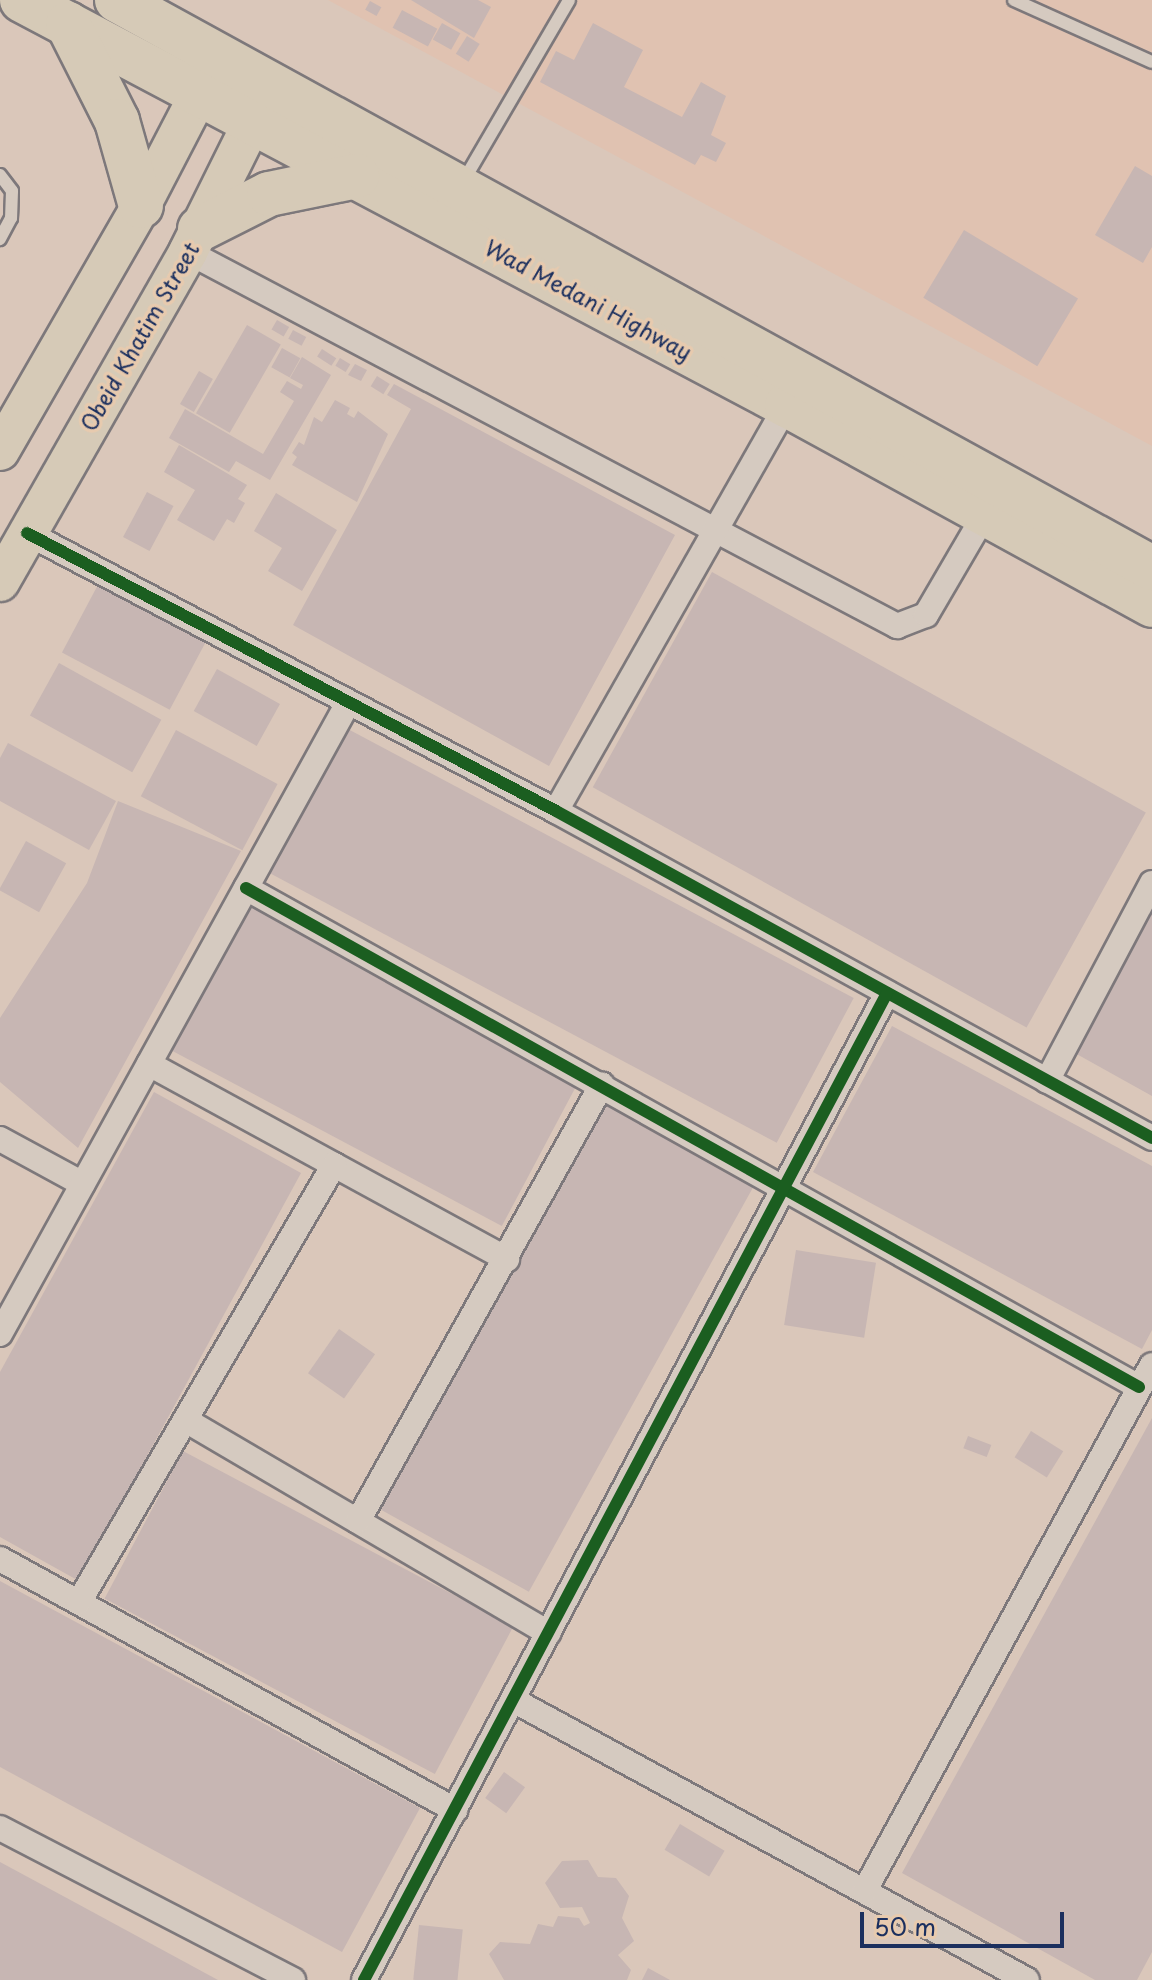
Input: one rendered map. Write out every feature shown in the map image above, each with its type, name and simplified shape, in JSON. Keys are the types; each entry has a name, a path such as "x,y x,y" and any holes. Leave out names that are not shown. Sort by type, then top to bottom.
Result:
{"highway":[{"name":"Wad Medani Highway","path":"22,0 198,95 262,104 459,188 1152,568"},
{"name":"Wad Medani Highway","path":"117,0 218,57 262,104 357,176 787,405 1152,605"},
{"path":"68,24 117,121 141,206"},
{"path":"194,240 269,194 357,176"}],"main road":[{"path":"0,451 141,206 218,57"},
{"name":"Obeid Khatim Street","path":"0,582 194,240 262,104"}],"street":[{"path":"194,240 715,534 897,626 926,615 985,514"},
{"path":"556,811 787,405"},
{"path":"27,533 556,811 1152,1138"},
{"path":"0,1334 348,703"},
{"path":"1047,1081 1152,883"},
{"path":"246,888 1139,1387"},
{"path":"364,1980 887,993"},
{"path":"149,1064 507,1259"},
{"path":"358,1521 602,1085"},
{"path":"0,1139 83,1184"},
{"path":"79,1602 334,1165"},
{"path":"865,1890 1152,1365"},
{"path":"187,1421 548,1633"},
{"path":"0,1559 455,1810"},
{"path":"513,1700 1027,1980"},
{"path":"0,1828 293,1980"}],"lane":[{"path":"459,188 569,0"},
{"path":"1014,0 1152,62"},
{"path":"0,175 12,191 11,218 0,239"}],"shaded area":[{"path":"328,0 1152,0 1152,446"}],"building":[{"path":"411,0 478,0 491,7 474,38"},
{"path":"370,1 381,7 377,16 365,10"},
{"path":"402,10 437,29 428,46 393,28"},
{"path":"442,23 460,33 451,50 433,40"},
{"path":"593,23 643,50 624,87 682,117 701,82 726,96 711,135 726,143 716,162 701,155 695,165 540,82 556,51 574,60"},
{"path":"467,36 480,44 469,62 456,54"},
{"path":"1135,166 1152,176 1152,247 1143,263 1095,235"},
{"path":"964,230 1078,299 1037,366 923,298"},
{"path":"277,320 289,327 284,337 272,330"},
{"path":"247,325 281,344 230,433 196,413"},
{"path":"293,330 306,337 302,346 288,339"},
{"path":"282,348 300,358 290,377 271,367"},
{"path":"322,349 336,358 331,366 317,357"},
{"path":"302,357 331,375 270,480 236,461 229,472 169,438 185,409 263,454 294,401 280,392 287,381 301,389 303,385 290,378"},
{"path":"340,358 350,364 346,372 335,366"},
{"path":"355,364 367,370 361,381 348,375"},
{"path":"199,371 213,379 194,412 180,404"},
{"path":"377,376 390,384 383,394 371,386"},
{"path":"394,384 675,535 549,766 293,625 411,409 387,395"},
{"path":"335,400 350,408 347,414 354,418 358,411 388,434 357,502 292,465 297,457 292,453 299,442 304,445 314,417 322,422"},
{"path":"179,445 247,485 238,499 245,503 234,523 227,519 214,541 177,520 195,490 164,472"},
{"path":"147,492 173,506 150,551 123,537"},
{"path":"276,493 337,530 302,591 268,571 282,548 254,531"},
{"path":"712,572 1146,812 1027,1028 593,787"},
{"path":"100,581 208,638 170,710 62,653"},
{"path":"59,663 161,720 132,772 30,715"},
{"path":"217,669 280,704 257,746 194,711"},
{"path":"346,728 854,998 777,1143 269,873"},
{"path":"176,730 278,784 242,850 141,796"},
{"path":"8,743 116,801 89,850 0,801 0,758"},
{"path":"118,801 241,851 78,1148 0,1082 0,1018 87,883"},
{"path":"26,841 66,863 39,912 0,891"},
{"path":"250,903 580,1079 502,1226 172,1050"},
{"path":"1152,910 1152,1096 1073,1052"},
{"path":"892,1026 1152,1166 1152,1330 1142,1349 813,1172"},
{"path":"154,1092 301,1173 79,1581 0,1537 0,1372"},
{"path":"606,1104 754,1186 529,1592 381,1510"},
{"path":"796,1250 876,1263 864,1338 784,1325"},
{"path":"339,1329 375,1354 344,1398 308,1373"},
{"path":"1152,1418 1152,1952 1137,1980 1095,1980 902,1873"},
{"path":"1031,1431 1063,1451 1047,1477 1015,1457"},
{"path":"968,1436 991,1445 987,1457 963,1448"},
{"path":"183,1451 513,1627 435,1774 105,1598"},
{"path":"0,1581 420,1808 342,1952 0,1767"},
{"path":"504,1772 525,1787 506,1813 485,1798"},
{"path":"680,1824 725,1851 709,1876 665,1850"},
{"path":"588,1860 598,1877 616,1878 629,1896 622,1918 634,1941 618,1955 631,1970 627,1980 504,1980 489,1954 500,1942 530,1944 538,1924 553,1927 558,1916 579,1918 584,1926 590,1923 582,1907 560,1908 545,1883 562,1861"},
{"path":"0,1862 76,1903 218,1980 0,1980"},
{"path":"419,1925 463,1930 457,1980 413,1980"},
{"path":"648,1968 670,1980 642,1980"}],"cycle path":[{"path":"27,533 556,811 1152,1138"},
{"path":"246,888 1139,1387"},
{"path":"364,1980 887,993"}]}
